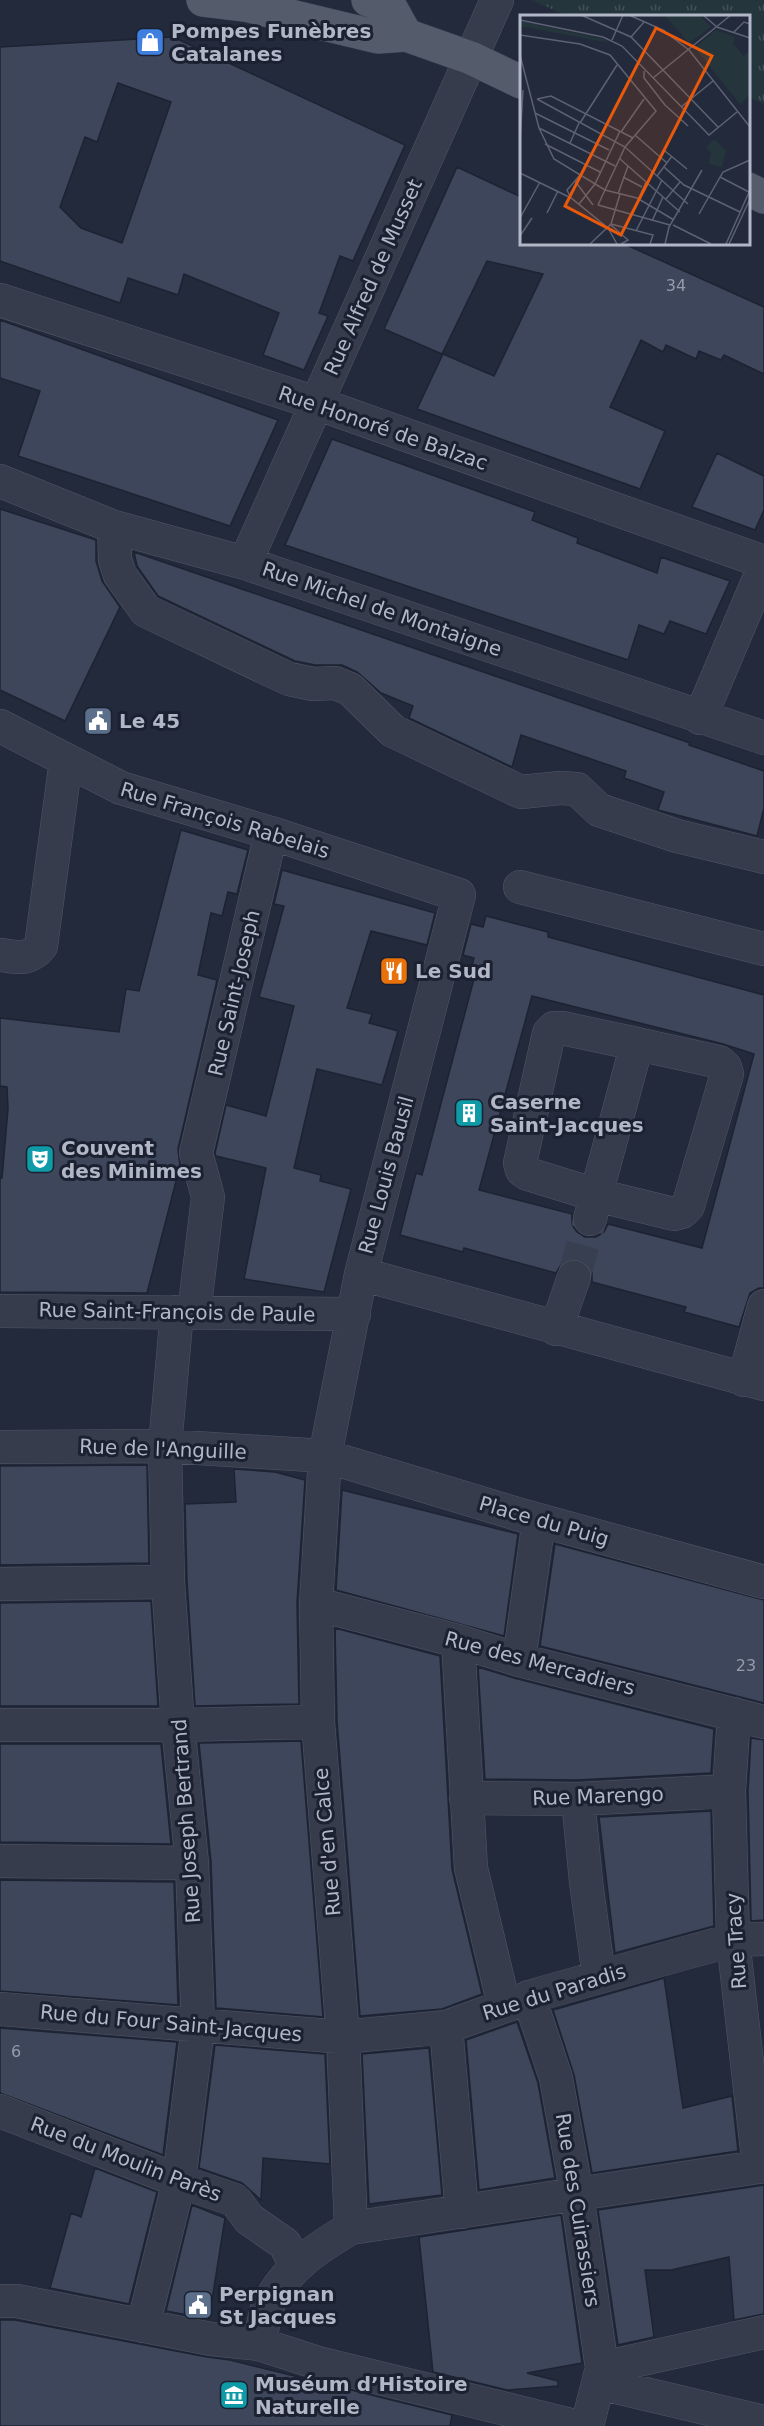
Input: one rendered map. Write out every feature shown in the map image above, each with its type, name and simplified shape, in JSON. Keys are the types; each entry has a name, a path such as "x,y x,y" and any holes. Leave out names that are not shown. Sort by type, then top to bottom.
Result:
{"main road":[{"path":"203,0 245,5 378,37 406,35 471,58 520,82"},
{"path":"368,0 391,8 406,35"},
{"path":"749,190 764,197"}],"street":[{"name":"Rue Alfred de Musset","path":"245,563 497,0"},
{"name":"Rue Honoré de Balzac","path":"0,300 316,403 764,565"},
{"name":"Rue Michel de Montaigne","path":"0,481 114,526 245,563 764,738"},
{"path":"114,526 115,560 120,575 146,611 288,679 313,684 335,683 350,689 393,731 521,792 560,788 577,789 599,810 677,836 764,857"},
{"path":"700,718 764,565"},
{"name":"Rue François Rabelais","path":"0,726 121,788 272,833 459,895"},
{"path":"0,955 24,958 33,956 41,946 66,760"},
{"name":"Rue Saint-Joseph","path":"196,1153 272,833"},
{"path":"520,887 764,949"},
{"name":"Rue Louis Bausil","path":"325,1456 361,1274 459,895"},
{"path":"554,1028 562,1028 637,1044 719,1062 725,1067 727,1074 688,1206 682,1212 674,1214 593,1207 528,1174 522,1170 520,1163 549,1033 554,1028"},
{"path":"593,1207 637,1044"},
{"name":"Rue Joseph Bertrand","path":"143,2326 179,2181 198,2026 192,1863 178,1725 168,1582 165,1446 186,1312 208,1197 196,1153"},
{"path":"361,1274 754,1382 764,1306"},
{"path":"556,1329 574,1277"},
{"name":"Rue Saint-François de Paule","path":"0,1311 354,1314"},
{"name":"Rue de l'Anguille","path":"0,1447 165,1446 325,1456"},
{"name":"Place du Puig","path":"325,1456 539,1520 764,1582"},
{"name":"Rue d'en Calce","path":"325,1456 316,1604 318,1722 343,2037 351,2228"},
{"path":"519,1660 539,1520"},
{"path":"0,1584 168,1582"},
{"name":"Rue des Mercadiers","path":"316,1604 458,1641 519,1660 749,1718"},
{"name":"Rue des Cuirassiers","path":"458,1641 471,1868 516,2001 556,2078 577,2195 600,2375 587,2426"},
{"name":"Rue Tracy","path":"749,1718 729,1791 748,1940 762,2166"},
{"path":"0,1725 318,1722"},
{"name":"Rue Marengo","path":"466,1798 578,1799 729,1791"},
{"path":"578,1799 599,1977"},
{"path":"0,1861 192,1863"},
{"name":"Rue du Paradis","path":"343,2037 446,2027 516,2001 599,1977 748,1940"},
{"name":"Rue du Four Saint-Jacques","path":"0,2009 343,2037"},
{"path":"446,2027 462,2212"},
{"name":"Rue du Moulin Parès","path":"0,2111 179,2181 235,2200 249,2218 285,2244 295,2265"},
{"path":"259,2344 270,2300 295,2265 351,2228 762,2166"},
{"path":"6,2297 211,2339 259,2344 318,2362 575,2426"},
{"path":"600,2375 764,2332"},
{"path":"600,2375 764,2422"}],"green space":[{"path":"532,0 764,0 764,104 749,97 749,15 565,15"}],"building":[{"path":"173,37 405,145 353,261 340,256 319,313 328,316 304,370 263,355 279,313 184,274 178,295 128,278 120,303 0,261 0,47","holes":["118,83 171,102 122,243 81,228 60,207 85,137 97,142"]},
{"path":"457,167 520,197 520,244 624,244 764,307 764,374 724,355 721,360 699,351 696,359 666,345 663,352 641,340 610,407 665,431 640,489 417,409 443,354 494,376 543,274 487,261 442,354 384,329"},
{"path":"0,320 278,420 230,526 18,456 40,391 0,378"},
{"path":"332,439 535,512 532,520 578,538 577,543 657,573 661,557 730,581 706,634 670,621 664,634 639,625 628,660 285,545"},
{"path":"717,453 764,476 764,510 755,530 692,507"},
{"path":"0,509 96,540 96,561 102,581 120,607 65,721 0,690"},
{"path":"134,552 690,743 689,745 764,771 764,808 757,836 658,810 664,792 624,778 626,771 521,735 512,767 409,718 413,706 381,693 357,672 342,665 315,665 295,661 158,596 137,566"},
{"path":"181,830 248,850 237,894 228,892 222,916 211,913 198,975 217,980 178,1149 180,1166 147,1293 0,1292 0,1178 2,1178 8,1109 7,1087 0,1086 0,1018 119,1032 126,989 139,991"},
{"path":"282,870 435,913 427,945 371,931 347,1008 372,1014 369,1023 398,1031 382,1085 317,1069 294,1168 321,1175 320,1181 351,1189 324,1292 244,1279 266,1168 216,1156 215,1153 226,1105 266,1116 294,1006 259,997 284,906 274,904"},
{"name":"Caserne Saint-Jacques","path":"486,916 548,932 548,937 764,995 764,1288 750,1293 739,1327 684,1312 686,1307 592,1282 592,1273 588,1265 580,1259 570,1259 562,1263 556,1273 464,1248 463,1252 400,1235 416,1173 422,1175 474,979 469,977 474,958 463,955 471,924 483,927","holes":["532,996 723,1044 754,1054 702,1248 608,1224 604,1232 596,1237 585,1237 572,1225 572,1214 479,1190"]},
{"path":"147,1465 149,1563 0,1565 0,1466"},
{"path":"234,1469 275,1472 305,1480 297,1603 299,1704 195,1706 187,1581 185,1504 236,1502"},
{"path":"342,1490 518,1534 504,1636 336,1590"},
{"path":"555,1544 764,1600 764,1703 540,1646"},
{"path":"151,1601 158,1706 0,1706 0,1603"},
{"path":"335,1628 440,1656 452,1869 482,1994 442,2009 360,2016 337,1721"},
{"path":"478,1667 714,1729 711,1773 578,1780 485,1779"},
{"path":"751,1738 764,1740 764,1920 751,1921 748,1791"},
{"path":"301,1741 323,2017 216,2008 211,1862 199,1743"},
{"path":"0,1744 161,1744 171,1844 0,1842"},
{"path":"711,1811 714,1926 615,1953 599,1817"},
{"path":"0,1880 174,1882 178,2005 0,1991"},
{"path":"664,1978 683,2108 732,2096 738,2151 592,2173 574,2075 553,2010"},
{"path":"517,2022 538,2083 555,2178 479,2190 466,2040"},
{"path":"0,2028 177,2042 163,2155 0,2093"},
{"path":"215,2045 325,2054 330,2164 263,2158 261,2200 242,2183 199,2168"},
{"path":"429,2048 442,2195 369,2204 362,2054"},
{"path":"95,2168 157,2192 129,2304 50,2288 71,2213 81,2217"},
{"path":"764,2185 764,2314 734,2320 729,2257 671,2270 645,2270 654,2337 618,2345 598,2210"},
{"path":"192,2205 225,2218 209,2319 166,2311"},
{"path":"561,2215 582,2363 527,2373 558,2381 558,2386 507,2390 433,2372 419,2237"},
{"path":"0,2320 15,2320 230,2360 452,2415 450,2426 0,2426"}],"tunnel":[{"path":"574,1277 590,1219"}],"place":[{"name":"Pompes Funèbres Catalanes","path":"150,42"},
{"name":"Le 45","path":"98,721"},
{"name":"Le Sud","path":"394,971"},
{"name":"Caserne Saint-Jacques","path":"469,1113"},
{"name":"Couvent des Minimes","path":"40,1159"},
{"name":"Perpignan St Jacques","path":"198,2305"},
{"name":"Muséum d’Histoire Naturelle","path":"234,2395"}]}
